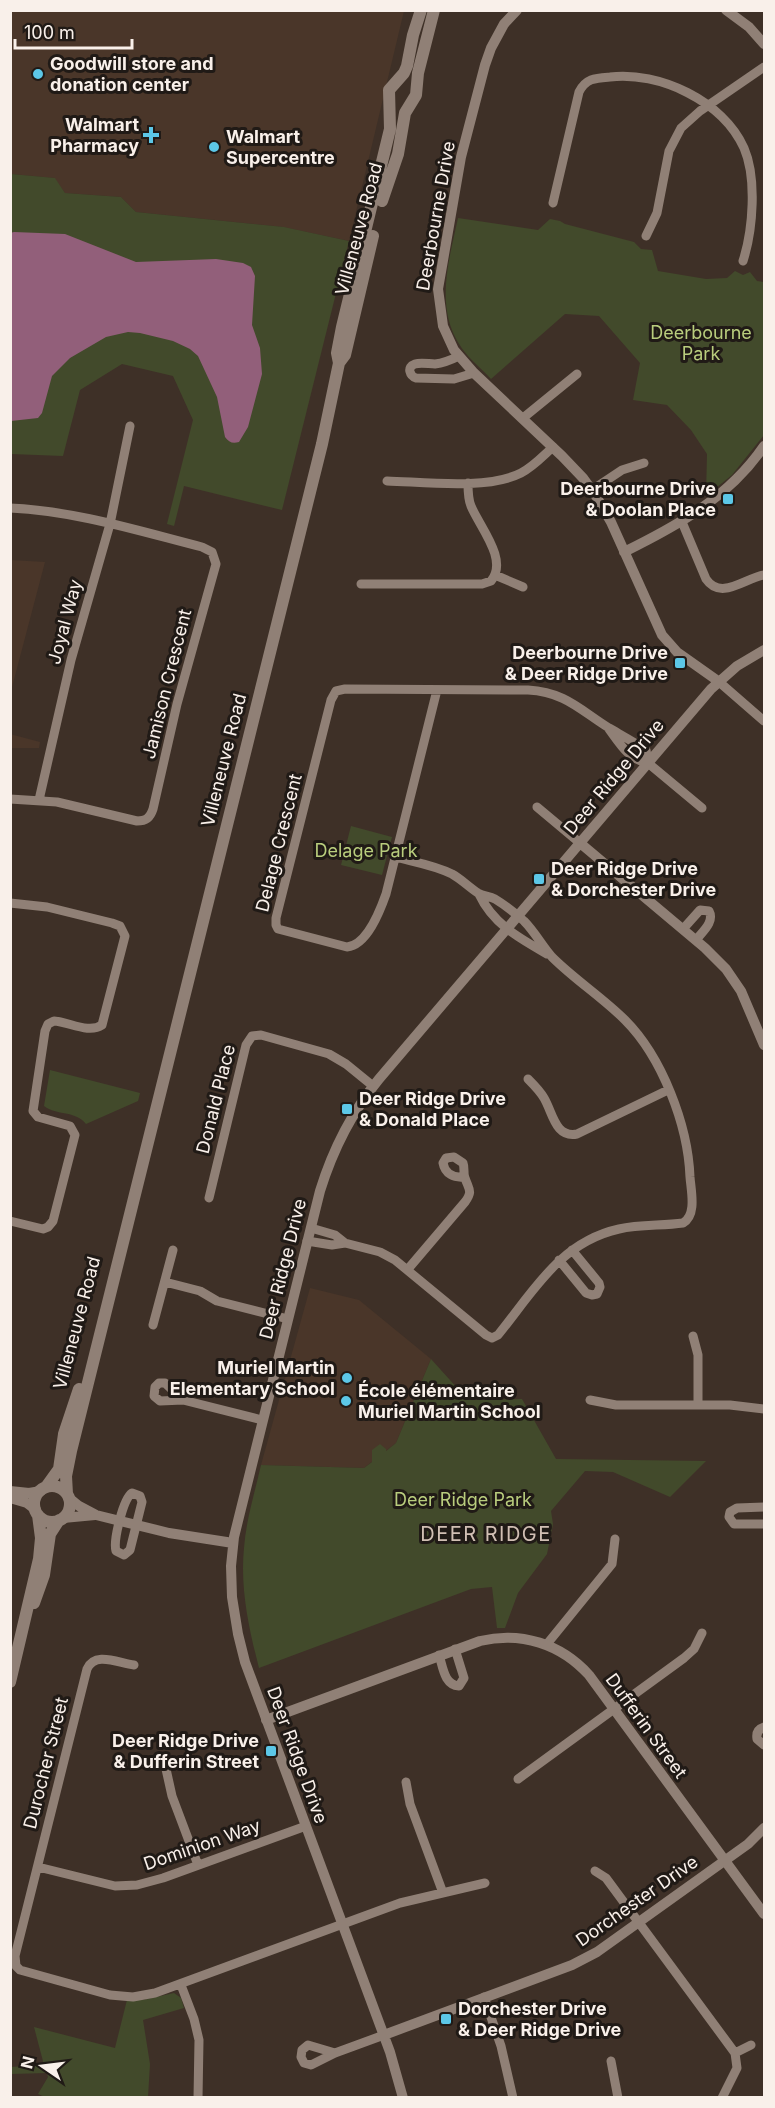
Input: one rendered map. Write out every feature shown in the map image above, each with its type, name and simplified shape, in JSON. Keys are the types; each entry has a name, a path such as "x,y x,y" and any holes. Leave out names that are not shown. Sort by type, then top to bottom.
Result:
{"main road":[{"path":"421,10 411,41 407,66 399,80 389,90 390,101 402,107 411,104 417,95 418,73 434,10"},
{"path":"399,80 411,82 417,88"},
{"name":"Villeneuve Road","path":"68,1495 66,1481 69,1458 322,444 339,363 337,353 342,327 390,129 390,101"},
{"name":"Villeneuve Road","path":"339,363 345,355 384,193 398,154 405,113 411,104"},
{"name":"Villeneuve Road","path":"43,1489 59,1469 66,1426 76,1398 108,1274 141,1166"},
{"path":"10,1682 26,1624 39,1559 41,1538 35,1500 43,1489 59,1488 68,1495 69,1510 50,1534 44,1575 26,1624"},
{"path":"37,1513 48,1521 61,1519"}],"street":[{"name":"Deerbourne Drive","path":"517,10 504,24 484,65 461,157 440,275 438,301 443,326 459,356 474,373 573,466 592,490 611,522 655,622 665,639 678,652 718,681"},
{"path":"726,10 749,27 765,44"},
{"path":"646,236 657,213 672,144 688,121 765,67"},
{"path":"553,203 579,92 588,81 624,76 654,79 682,89 718,114 734,131 747,157 751,184 751,229 742,261"},
{"path":"459,356 442,363 414,364 410,372 416,378 450,379 474,373"},
{"path":"523,418 577,374"},
{"name":"Joyal Way","path":"39,800 71,660 110,524 130,426"},
{"path":"387,481 468,483 495,481 515,476 536,463 553,447"},
{"path":"624,552 682,522 726,490 764,450"},
{"path":"592,490 622,470 644,463"},
{"path":"361,584 482,584 491,581 497,568 495,556 471,507 468,483"},
{"path":"10,508 58,512 110,524"},
{"path":"682,522 706,579 713,587 720,590 728,589 765,575"},
{"name":"Jamison Crescent","path":"39,800 71,805 137,821 144,821 149,817 153,809 177,704 215,568 214,555 209,550 110,524"},
{"path":"495,575 523,586"},
{"name":"Deer Ridge Drive","path":"403,2097 384,2035 245,1662 235,1623 231,1586 233,1543 237,1519 325,1174 334,1150 353,1113 373,1086 718,681 743,661 765,650"},
{"path":"718,681 765,721"},
{"name":"Delage Crescent","path":"437,690 395,857 379,912 367,932 355,945 342,946 284,931 277,927 279,907 334,694 338,690 345,689 437,690 542,692 574,703 646,750 648,763"},
{"path":"648,763 702,808"},
{"path":"10,799 39,800"},
{"path":"537,807 721,963 737,984 765,1045"},
{"path":"307,1241 332,1245 345,1243 380,1252 408,1269 492,1338 498,1335 545,1275 572,1250 597,1236 617,1229 679,1224 688,1221 691,1209 688,1149 680,1118 649,1050 637,1033 552,956 518,916 493,898 480,894 459,878 444,871 395,857"},
{"path":"480,894 485,906 507,929 552,956"},
{"path":"10,903 54,908 112,923 120,926 125,936 102,1025 91,1029 54,1021 48,1024 45,1031 33,1111 38,1117 70,1126 75,1135 53,1221 43,1229 10,1221"},
{"path":"682,929 700,910 709,911 711,921 696,940"},
{"name":"Donald Place","path":"209,1198 246,1045 252,1036 261,1035 329,1054 346,1064 373,1086"},
{"path":"528,1079 544,1098 559,1129 571,1135 668,1090"},
{"path":"408,1269 469,1197 469,1186 464,1177"},
{"path":"311,1228 335,1235 345,1243"},
{"path":"153,1325 173,1250"},
{"path":"559,1260 586,1293 597,1294 599,1283 572,1250"},
{"path":"165,1282 195,1289 214,1299 288,1319"},
{"path":"693,1336 698,1354 698,1405"},
{"path":"183,1400 262,1420"},
{"path":"590,1400 616,1405 698,1405 765,1409"},
{"path":"10,1491 29,1492 43,1489"},
{"path":"137,1493 142,1502 136,1525 130,1550 124,1555 119,1554 115,1544 126,1500 129,1495 137,1493"},
{"path":"68,1495 79,1506 96,1515 191,1537 233,1543"},
{"path":"10,1498 27,1503 37,1513"},
{"path":"765,1507 735,1508 729,1514 734,1524 765,1524"},
{"path":"61,1519 96,1515"},
{"path":"547,1644 612,1564 615,1539"},
{"path":"518,1779 688,1655 702,1633"},
{"name":"Dufferin Street","path":"267,1720 480,1641 501,1637 547,1644 578,1664 765,1914"},
{"path":"439,1655 448,1681 452,1685 459,1686 464,1682 464,1676 455,1649"},
{"name":"Durocher Street","path":"134,1665 98,1658 88,1665 15,1956 16,1966 20,1970 98,1992 123,1996 155,1994 400,1903 485,1883"},
{"path":"765,1727 761,1728 757,1734 759,1742 765,1745"},
{"path":"166,1769 172,1797 198,1865"},
{"path":"406,1782 410,1804 443,1893"},
{"name":"Dominion Way","path":"38,1867 115,1886 126,1886 163,1878 306,1826"},
{"name":"Dorchester Drive","path":"384,2035 579,1962 640,1923 765,1828"},
{"path":"595,1871 606,1878 735,2052 737,2068 722,2097"},
{"path":"181,1985 199,2040 198,2097"},
{"path":"484,1997 501,2046 513,2097"},
{"path":"334,2053 384,2035"},
{"path":"735,2052 751,2045"},
{"path":"611,2061 618,2097"}],"shaded area":[{"path":"10,11 404,11 349,241 283,227 136,212 121,197 65,193 54,178 11,174"},
{"path":"10,233 65,234 136,262 216,259 243,263 251,267 255,276 252,325 260,348 262,374 248,427 239,442 231,442 225,437 217,397 198,356 190,349 173,341 140,333 128,332 106,337 70,358 52,376 42,413 38,418 11,421"},
{"path":"10,560 45,562 11,691"},
{"path":"10,734 40,742 39,748 11,748"},
{"name":"École élémentaire Muriel Martin School","path":"310,1288 359,1300 431,1359 396,1443 364,1468 261,1465"}],"green space":[{"path":"11,174 55,178 65,193 121,197 136,212 284,227 349,241 282,510 184,486 174,526 167,524 193,420 173,376 122,364 80,390 63,456 11,454"},
{"name":"Deerbourne Park","path":"458,218 538,230 550,219 560,221 634,242 641,249 652,250 658,271 706,279 727,278 735,271 743,275 750,272 757,281 764,282 764,435 732,475 706,496 707,454 691,430 667,405 633,400 640,363 599,316 565,314 491,379 468,356 457,340 446,307 447,272"},
{"name":"Delage Park","path":"351,826 392,837 382,875 341,865"},
{"path":"50,1070 140,1093 138,1101 86,1124 77,1117 44,1106"},
{"name":"Deer Ridge Park","path":"431,1359 468,1400 522,1399 556,1459 706,1461 670,1497 613,1472 585,1471 551,1511 553,1524 547,1554 518,1593 505,1628 497,1628 492,1587 471,1589 259,1668 246,1609 243,1563 247,1527 261,1465 364,1468 372,1462 372,1450 380,1444 386,1451 396,1443"},
{"path":"174,1993 181,1998 184,2008 143,2020 150,2064 148,2097 45,2097 38,2094 48,2077 47,2073 11,2074 10,2067 44,2065 34,2027 115,2048 127,2000 143,2000"}],"place":[{"name":"Goodwill store and donation center","path":"38,74"},
{"name":"Walmart Pharmacy","path":"151,135"},
{"name":"Walmart Supercentre","path":"214,147"},
{"name":"Deerbourne Drive & Doolan Place","path":"728,499"},
{"name":"Deerbourne Drive & Deer Ridge Drive","path":"680,663"},
{"name":"Deer Ridge Drive & Dorchester Drive","path":"539,879"},
{"name":"Deer Ridge Drive & Donald Place","path":"347,1109"},
{"name":"Muriel Martin Elementary School","path":"347,1378"},
{"name":"École élémentaire Muriel Martin School","path":"346,1401"},
{"name":"Deer Ridge Drive & Dufferin Street","path":"271,1751"},
{"name":"Dorchester Drive & Deer Ridge Drive","path":"446,2019"}],"district":[{"name":"DEER RIDGE","path":"486,1534"}]}
